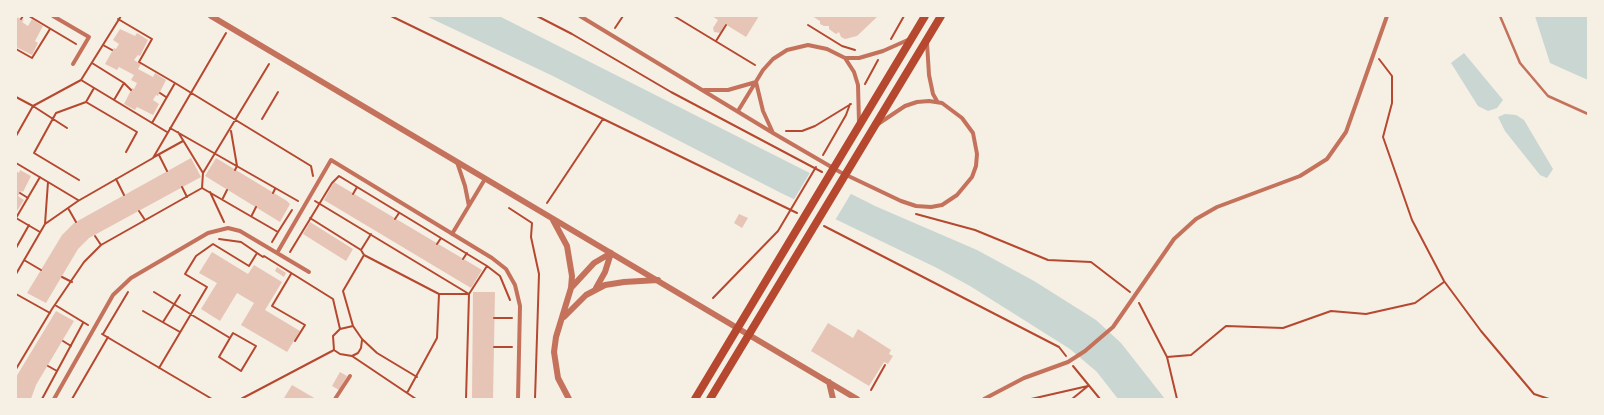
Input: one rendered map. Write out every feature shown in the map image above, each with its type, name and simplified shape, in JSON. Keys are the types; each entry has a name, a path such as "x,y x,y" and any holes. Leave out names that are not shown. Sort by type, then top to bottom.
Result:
{"main road":[{"path":"694,398 756,299 803,217 925,16"},
{"path":"712,397 766,306 819,225 851,164 941,16"}],"street":[{"path":"53,16 89,37 73,64"},
{"path":"211,16 857,399"},
{"path":"580,16 840,172 902,201 916,206 936,207 952,199 967,184 974,170 977,154 975,138 967,123 952,109 936,101 917,102 905,106 876,125"},
{"path":"984,399 1024,378 1069,361 1085,351 1113,327 1174,239 1196,219 1217,207 1300,176 1326,159 1346,132 1387,16"},
{"path":"845,58 859,58 883,51 912,38"},
{"path":"926,40 929,75 936,101"},
{"path":"738,111 763,70 773,59 794,48 808,45 834,51 845,58 856,76 859,95 859,125"},
{"path":"704,90 728,90 756,82"},
{"path":"756,82 763,111 773,133"},
{"path":"277,253 331,160 500,264 509,272 515,285 520,306 518,399"},
{"path":"457,162 465,186 469,206"},
{"path":"452,234 485,179"},
{"path":"553,219 567,246 572,276 571,288 556,337 554,357 558,378 569,399"},
{"path":"54,399 113,296 131,278 208,233 228,228 240,231 308,272"},
{"path":"571,288 594,263 612,254"},
{"path":"562,320 577,302 595,289 601,281 612,254"},
{"path":"595,289 614,283 658,280"},
{"path":"336,399 350,376"},
{"path":"828,382 833,399"}],"lane":[{"path":"1500,16 1520,62 1548,96 1588,114"}],"path":[{"path":"29,16 83,48"},
{"path":"391,16 803,217"},
{"path":"615,28 623,16"},
{"path":"674,16 756,65"},
{"path":"768,142 777,127 786,132 802,132 850,104 859,95 904,16"},
{"path":"118,19 152,39 142,54 139,62 311,166 313,174 309,182"},
{"path":"808,24 842,46 859,50"},
{"path":"716,41 726,25"},
{"path":"153,158 229,27"},
{"path":"16,49 32,58 50,28"},
{"path":"103,45 112,50"},
{"path":"1373,53 1392,76 1392,104 1383,137 1412,220 1444,282 1481,331 1534,394 1549,399"},
{"path":"92,63 124,83 131,90"},
{"path":"202,188 203,173 231,130 269,64"},
{"path":"81,80 168,132"},
{"path":"114,100 124,83"},
{"path":"152,123 175,83"},
{"path":"79,180 34,153 56,113 86,102 94,88"},
{"path":"262,119 278,92"},
{"path":"160,93 166,97"},
{"path":"86,102 137,132 126,152"},
{"path":"821,158 846,115 850,104"},
{"path":"16,136 33,106 52,120 67,128"},
{"path":"547,203 603,119"},
{"path":"170,128 297,202"},
{"path":"231,130 237,166 235,170"},
{"path":"178,132 203,173"},
{"path":"16,274 45,224 78,201 184,141"},
{"path":"159,155 167,171"},
{"path":"16,163 78,201"},
{"path":"713,298 778,231 817,165"},
{"path":"281,268 310,218 338,176 487,266 500,276 511,303"},
{"path":"40,177 16,218 40,232"},
{"path":"116,179 124,195"},
{"path":"45,224 48,182"},
{"path":"182,187 187,197"},
{"path":"202,188 252,215 278,232"},
{"path":"16,369 55,305 72,282 84,262 101,245 202,188"},
{"path":"353,194 357,188"},
{"path":"273,193 275,189"},
{"path":"222,198 227,190"},
{"path":"209,191 233,240"},
{"path":"20,193 28,198"},
{"path":"297,202 301,195"},
{"path":"297,202 309,197 469,294"},
{"path":"252,215 256,207"},
{"path":"68,208 76,222"},
{"path":"263,257 293,208"},
{"path":"509,208 532,223 531,238 539,274 535,399"},
{"path":"139,211 145,220"},
{"path":"395,219 399,213"},
{"path":"310,218 361,250 364,255 438,294 469,294"},
{"path":"16,248 29,225"},
{"path":"819,225 1059,347 1088,386 1100,399"},
{"path":"361,250 371,234"},
{"path":"95,236 101,245"},
{"path":"212,238 241,242 333,299 340,329"},
{"path":"437,244 441,238"},
{"path":"160,368 207,288 185,274 196,256 213,244 249,266 257,253"},
{"path":"463,259 466,253"},
{"path":"364,255 343,291 353,326 362,339 377,354 417,377"},
{"path":"24,260 41,270"},
{"path":"466,399 469,294 487,266"},
{"path":"291,274 272,306 305,325 295,341"},
{"path":"62,277 72,282"},
{"path":"1177,399 1167,357 1191,355 1226,326 1259,325 1283,328 1331,311 1366,314 1415,303 1444,282"},
{"path":"103,334 130,289"},
{"path":"154,292 230,338"},
{"path":"16,294 50,313"},
{"path":"407,394 437,338 438,294"},
{"path":"163,322 180,295"},
{"path":"55,305 212,399"},
{"path":"512,310 512,326"},
{"path":"143,311 180,332"},
{"path":"494,318 512,318"},
{"path":"42,399 83,322"},
{"path":"334,350 333,336 340,329 353,326"},
{"path":"233,333 256,346 242,371 219,357 230,338 233,333"},
{"path":"72,399 108,337"},
{"path":"352,356 358,353 361,348 362,339"},
{"path":"512,340 512,354"},
{"path":"63,341 71,346"},
{"path":"494,347 512,347"},
{"path":"334,350 340,354 352,356 416,399"},
{"path":"241,399 334,350"},
{"path":"871,390 885,365"},
{"path":"48,366 57,371"},
{"path":"1031,399 1088,386"},
{"path":"1072,399 1088,386"}],"shaded area":[{"path":"426,16 499,16 875,206 977,250 1034,281 1096,320 1121,343 1165,399 1118,399 1097,372 1070,349 970,286 935,267 781,193 555,77"},
{"path":"1535,16 1588,16 1588,80 1550,63"},
{"path":"1464,53 1503,100 1497,108 1488,111 1478,106 1451,63"},
{"path":"1505,114 1516,115 1524,120 1553,169 1547,178 1540,175 1505,131 1498,117"}],"pier":[{"path":"811,171 852,192 834,222 793,201"}],"building":[{"path":"712,16 759,16 746,37 725,24 720,33 714,32 713,28 718,20"},
{"path":"812,16 878,16 857,36 845,39 841,37 839,32 836,34 829,29 829,26 820,24 820,21"},
{"path":"16,17 24,20 22,22 28,26 32,19 43,26 35,41 38,43 32,55 16,47"},
{"path":"120,29 135,36 137,33 148,40 140,56 138,55 134,60 141,64 138,69 153,77 155,73 166,80 158,96 156,95 153,100 159,104 153,115 137,107 135,110 124,104 132,88 134,89 137,83 131,80 134,75 119,67 117,70 105,64 114,48 116,49 119,44 113,40"},
{"path":"191,158 201,177 89,238 78,249 46,303 27,293 62,235 74,223"},
{"path":"216,158 290,204 280,222 205,176"},
{"path":"20,170 31,176 23,192 21,191 18,196 24,200 16,211 16,171 19,173"},
{"path":"334,182 482,270 471,288 324,200"},
{"path":"739,214 748,218 742,228 734,223"},
{"path":"310,222 353,249 346,261 303,234"},
{"path":"212,252 248,274 254,265 282,282 265,310 300,331 287,352 241,325 254,303 237,293 220,321 201,309 217,283 199,273"},
{"path":"277,267 286,273 284,277 275,271"},
{"path":"473,292 495,292 493,399 472,399"},
{"path":"56,311 74,321 36,385 31,399 16,399 16,377"},
{"path":"828,323 853,338 858,329 891,350 889,354 893,356 888,364 884,362 869,386 811,351"},
{"path":"340,372 347,376 339,390 332,386"},
{"path":"292,385 316,399 285,399 284,398"}]}
